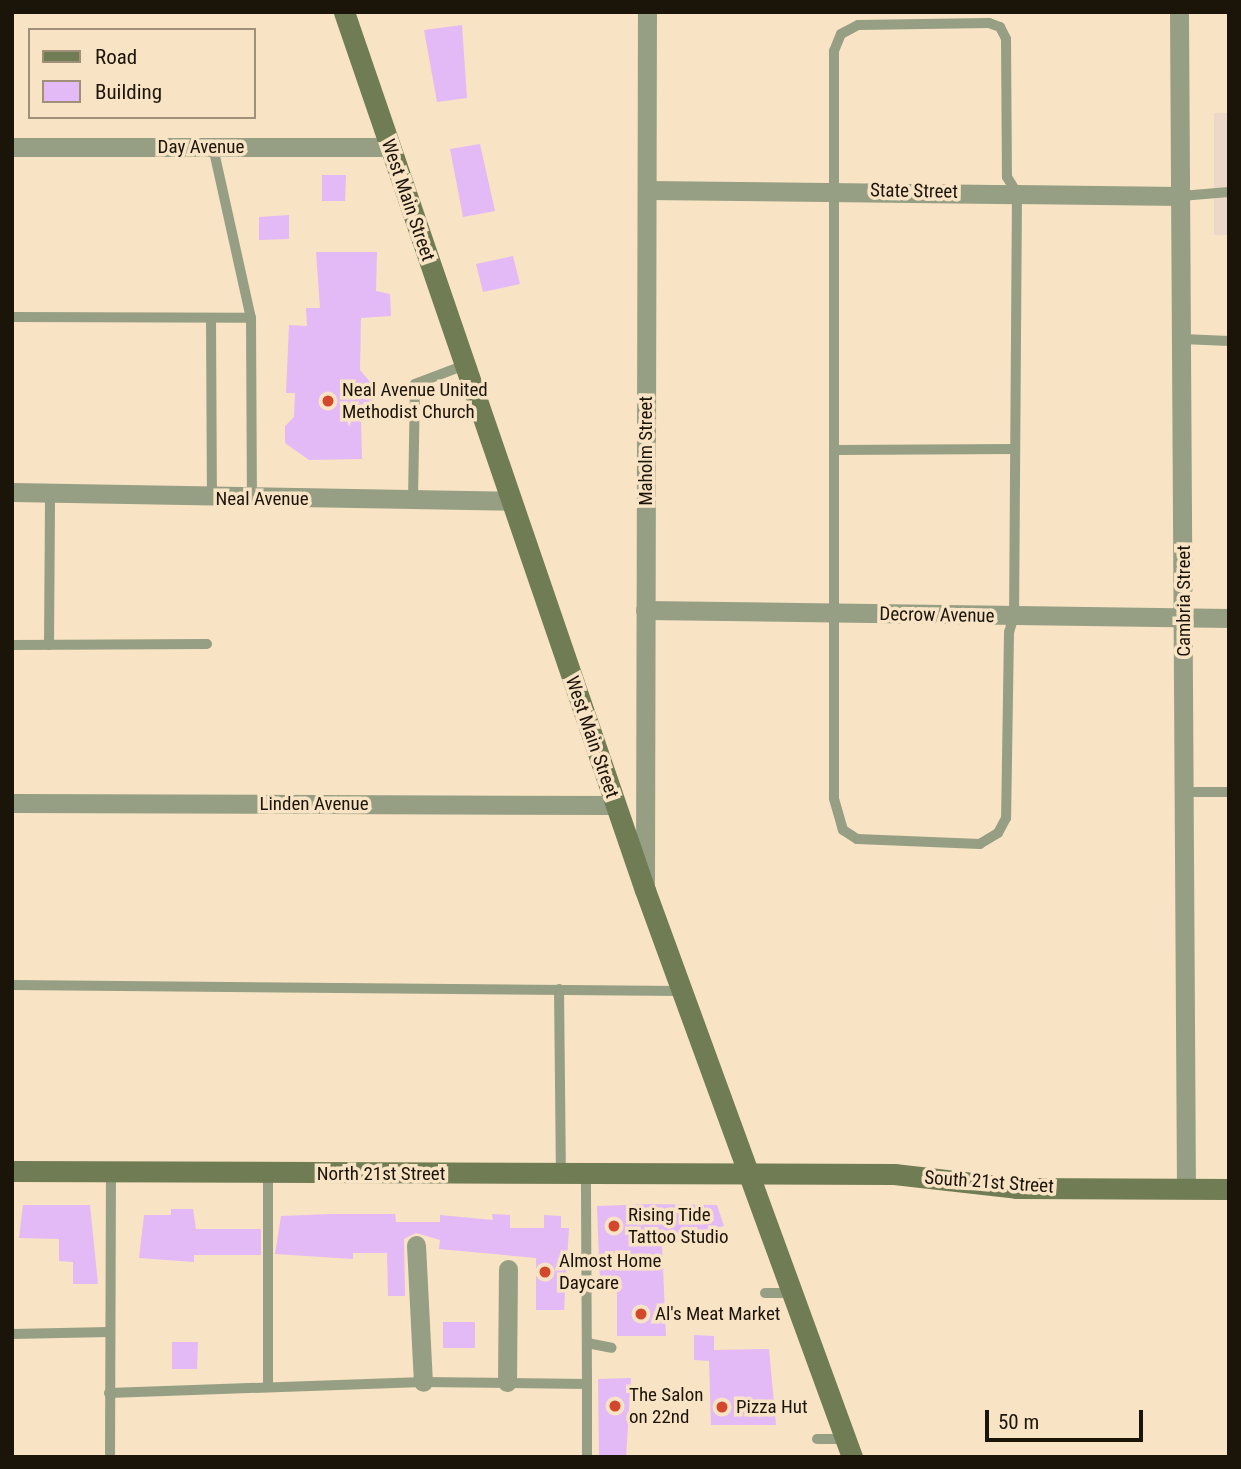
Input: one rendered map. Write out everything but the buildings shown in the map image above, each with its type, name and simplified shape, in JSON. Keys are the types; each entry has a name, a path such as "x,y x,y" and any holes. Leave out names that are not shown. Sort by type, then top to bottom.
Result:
{"main road":[{"name":"West Main Street","path":"344,12 615,805 848,1448"},
{"name":"North 21st Street","path":"12,1171 749,1176"},
{"name":"South 21st Street","path":"749,1176 894,1174 1016,1188 1229,1189"}],"street":[{"name":"Maholm Street","path":"645,890 647,12"},
{"name":"Cambria Street","path":"1179,12 1186,1189"},
{"name":"Day Avenue","path":"12,147 390,147"},
{"name":"State Street","path":"646,190 837,190 1181,196"},
{"name":"Neal Avenue","path":"12,492 212,499 511,501"},
{"name":"Decrow Avenue","path":"645,610 1229,618"},
{"name":"Linden Avenue","path":"12,803 615,805"},
{"path":"416,1245 423,1382"},
{"path":"507,1382 508,1269"}],"lane":[{"path":"989,23 1000,27 1006,39 1007,177 1017,193 1014,616 1009,632 1006,818 998,833 981,844 857,839 843,830 834,798 837,190 834,51 841,34 858,24 989,23"},
{"path":"213,147 251,318 252,499"},
{"path":"1181,196 1229,192"},
{"path":"12,317 251,318"},
{"path":"211,317 212,499"},
{"path":"1182,340 1229,341"},
{"path":"413,500 415,384 465,365"},
{"path":"834,450 1015,449"},
{"path":"50,493 50,645"},
{"path":"12,645 207,644"},
{"path":"1183,792 1229,792"},
{"path":"12,985 681,991"},
{"path":"559,989 561,1175"},
{"path":"110,1457 111,1172"},
{"path":"268,1173 268,1387"},
{"path":"586,1175 587,1457"},
{"path":"765,1293 792,1293"},
{"path":"12,1334 109,1332"},
{"path":"587,1343 612,1348"},
{"path":"109,1393 423,1382 587,1384"},
{"path":"817,1439 848,1448"}],"shaded area":[{"path":"1214,113 1229,113 1229,235 1214,235"}],"place":[{"name":"Neal Avenue United Methodist Church","path":"328,401"},
{"name":"Rising Tide Tattoo Studio","path":"614,1226"},
{"name":"Almost Home Daycare","path":"545,1272"},
{"name":"Al's Meat Market","path":"641,1314"},
{"name":"The Salon on 22nd","path":"615,1406"},
{"name":"Pizza Hut","path":"722,1407"}]}
